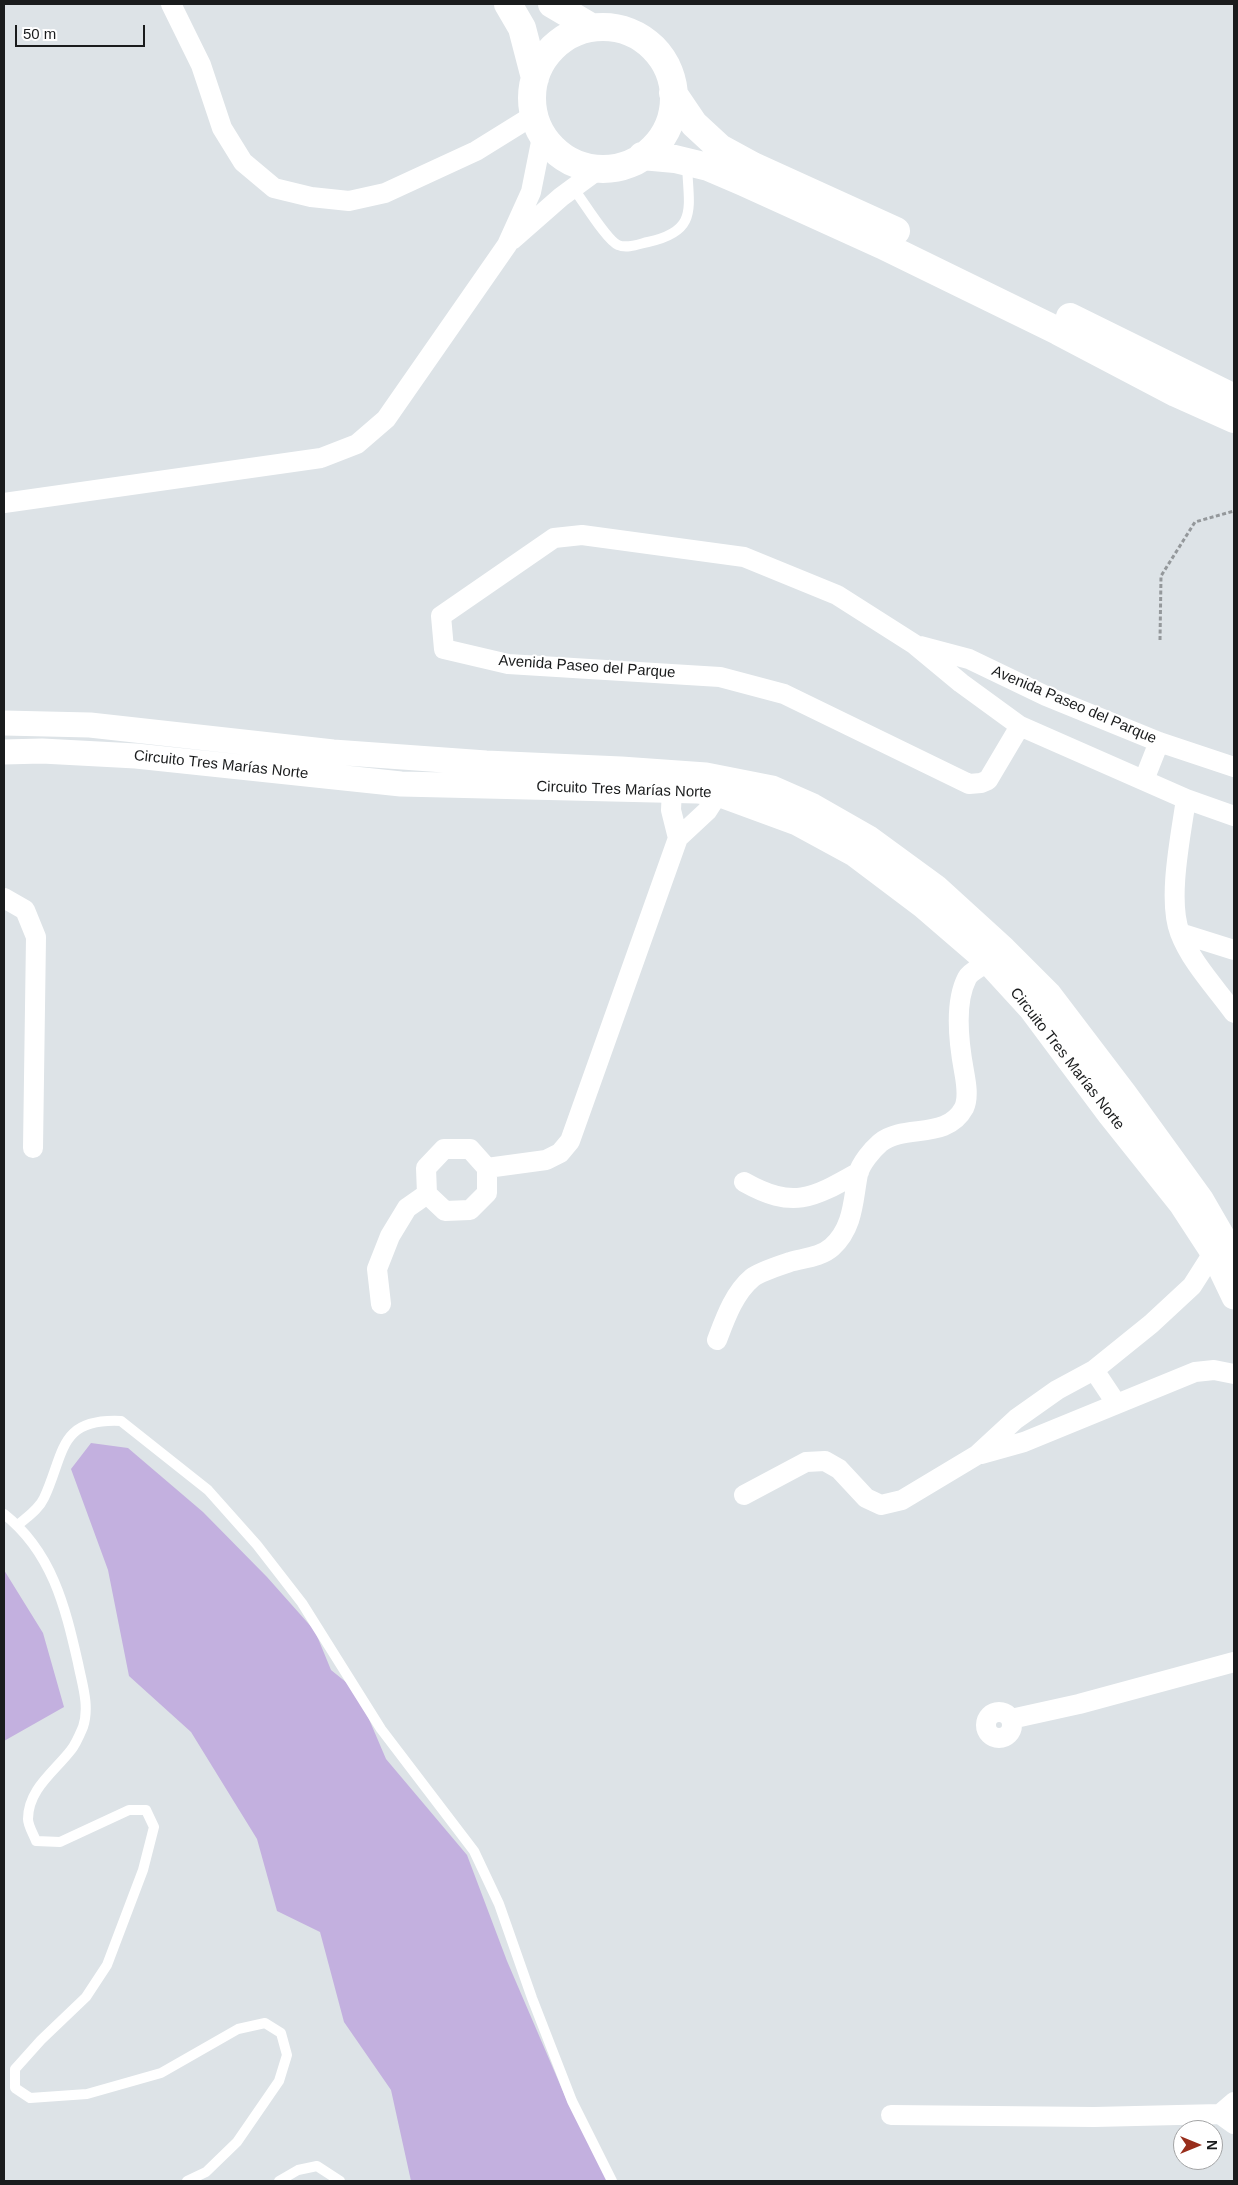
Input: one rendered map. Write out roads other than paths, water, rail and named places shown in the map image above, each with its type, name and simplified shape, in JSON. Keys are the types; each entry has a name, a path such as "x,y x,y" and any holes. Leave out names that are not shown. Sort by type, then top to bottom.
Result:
{"main road":[{"path":"508,4 522,28 535,78"},
{"path":"552,4 591,27"},
{"path":"604,26 622,29 638,36 652,46 663,60 670,76 673,93 672,111 666,129 656,144 642,156 621,166 599,169 581,165 565,158 538,126 532,96 535,78 542,60 554,46 569,35 591,27 604,26"},
{"path":"673,93 694,124 728,153 888,227 1234,398"},
{"path":"642,156 708,166 882,245 1058,331 1176,393 1234,419"}],"street":[{"path":"4,503 321,458 357,444 386,419 506,245 531,192 538,126 476,151 385,193 349,201 311,197 274,188 243,162 222,128 201,65 171,4"},
{"path":"506,245 573,188 599,169"},
{"name":"Avenida Paseo del Parque","path":"1020,726 988,780 969,784 784,694 720,678 508,664 444,649 441,616 554,538 582,534 744,556 837,595 914,644 961,683 1020,726 1186,799 1234,816"},
{"name":"Avenida Paseo del Parque","path":"914,644 969,659 1046,696 1159,742 1234,767"},
{"name":"Circuito Tres Marías Norte","path":"4,723 90,725 333,752 486,763 621,768 706,774 772,788 813,806 869,838 928,882 1004,949 1181,1204 1224,1254 1234,1297"},
{"path":"1144,780 1159,742"},
{"name":"Circuito Tres Marías Norte","path":"4,752 42,751 136,756 401,784 624,790 672,789 718,794 797,823 854,854 923,906 988,962 1040,1001"},
{"path":"672,789 671,810 678,838"},
{"path":"487,1168 546,1160 560,1153 570,1141 678,838 707,812 718,794"},
{"path":"1186,799 1177,859 1175,910 1180,933 1198,966 1234,1013"},
{"path":"4,898 25,910 36,936 33,1148"},
{"path":"1180,933 1234,950"},
{"path":"717,1340 730,1306 752,1277 790,1262 813,1257 832,1247 847,1227 855,1200 859,1172 870,1153 881,1142 895,1136 946,1126 958,1117 965,1106 967,1087 958,1011 968,976 988,962"},
{"path":"444,1149 470,1149 487,1168 487,1193 470,1210 445,1211 427,1194 426,1168 444,1149"},
{"path":"744,1182 764,1193 792,1199 821,1193 859,1172"},
{"path":"380,1304 377,1269 390,1236 407,1208 427,1194"},
{"path":"744,1495 806,1462 825,1460 839,1469 866,1498 881,1505 902,1500 977,1455 1016,1419 1057,1390 1094,1370 1151,1324 1224,1254"},
{"path":"1094,1370 1116,1404"},
{"path":"977,1455 1024,1442 1195,1372 1214,1370 1234,1374"},
{"path":"1011,1719 1080,1704 1234,1662"},
{"path":"892,2114 1094,2117 1229,2113"}],"lane":[{"path":"573,188 607,236 618,245 631,246 667,238 684,225 688,214 686,162"},
{"path":"18,1525 44,1499 66,1441 82,1426 105,1421 121,1421 208,1490 256,1545 302,1603 380,1729 474,1851 499,1904 532,1998 572,2101 612,2181"},
{"path":"4,1514 18,1525 52,1574 65,1608 86,1701 84,1725 73,1749 42,1782 33,1801 28,1820 36,1840 60,1842 129,1810 146,1810 154,1828 143,1870 107,1965 86,1996 41,2040 15,2069 15,2088 30,2098 87,2094 161,2073 238,2029 265,2023 281,2033 287,2055 279,2081 237,2142 206,2172 188,2181"},
{"path":"279,2181 298,2170 317,2166 340,2181"}]}
